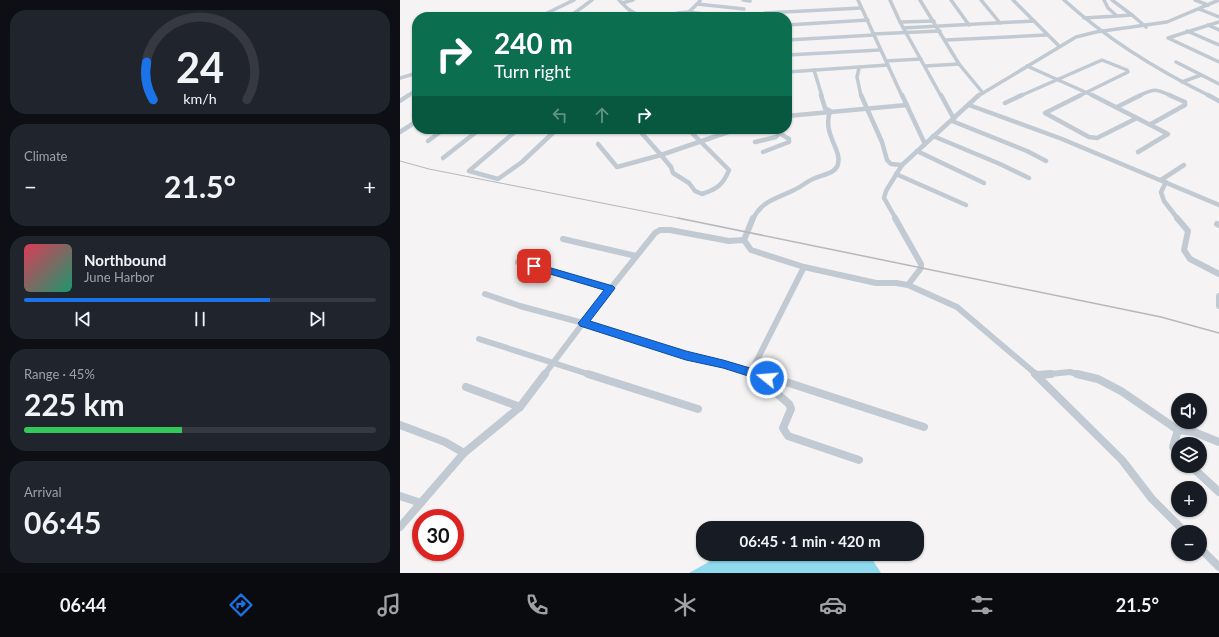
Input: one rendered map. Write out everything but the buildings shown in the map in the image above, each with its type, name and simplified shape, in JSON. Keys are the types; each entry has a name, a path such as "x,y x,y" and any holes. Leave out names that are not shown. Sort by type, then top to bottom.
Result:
{"street":[{"path":"549,12 574,0"},
{"path":"576,12 592,0"},
{"path":"621,1 632,0 630,11"},
{"path":"689,12 701,0"},
{"path":"743,0 750,1"},
{"path":"858,0 925,144"},
{"path":"890,0 903,28 953,120 1027,151 1046,161"},
{"path":"920,0 946,40 959,64 972,81 984,92"},
{"path":"951,0 969,24"},
{"path":"981,0 1000,23"},
{"path":"1013,0 1058,46"},
{"path":"1064,0 1101,32 1131,53 1219,101"},
{"path":"1104,0 1108,8 1116,16"},
{"path":"1112,0 1146,26"},
{"path":"1195,0 1208,5"},
{"path":"908,285 921,268 921,264 884,198 886,191 902,165 933,136 984,92 1058,46 1076,37 1170,21 1219,0"},
{"path":"621,1 630,11"},
{"path":"697,4 744,9"},
{"path":"784,12 861,8"},
{"path":"1199,9 1219,17"},
{"path":"1084,18 1132,16"},
{"path":"792,26 868,20"},
{"path":"900,22 934,21"},
{"path":"903,28 1034,22"},
{"path":"1219,22 1168,38 1219,62"},
{"path":"1208,25 1219,30"},
{"path":"792,40 940,31"},
{"path":"1187,31 1219,45"},
{"path":"946,40 1046,35"},
{"path":"792,56 880,50"},
{"path":"792,72 859,68 921,59"},
{"path":"1005,103 1099,60 1106,61 1128,71 1045,113 1089,137 1096,138 1137,118"},
{"path":"1176,62 1219,84"},
{"path":"925,66 959,64"},
{"path":"1027,66 1117,107 1166,132 1167,135 1138,152"},
{"path":"859,68 856,74 857,80 866,108 886,151 888,162 902,165"},
{"path":"814,70 825,108 830,111"},
{"path":"400,78 412,74"},
{"path":"1182,82 1201,75"},
{"path":"1117,107 1152,90 1159,91 1185,102 1185,105 1152,124"},
{"path":"400,101 412,93"},
{"path":"792,115 908,105"},
{"path":"969,105 1025,125 1219,205"},
{"path":"820,112 825,108"},
{"path":"744,240 756,214 762,206 800,187 816,177 824,175 837,168 839,162 827,124 827,118 830,111"},
{"path":"400,132 412,124"},
{"path":"428,141 437,134"},
{"path":"443,158 474,134"},
{"path":"512,134 468,170 469,172 498,178 502,177 522,162 552,134"},
{"path":"642,134 671,167 673,173 689,183 695,191 702,194 710,193 715,190 726,177 729,170 693,134"},
{"path":"598,144 617,167 661,155 722,134"},
{"path":"755,142 771,139 781,134 789,139 789,142 763,152"},
{"path":"933,136 1000,164 1029,178"},
{"path":"917,151 984,183"},
{"path":"1184,165 1163,181 1161,192 1164,201 1188,231 1188,238 1185,243 1184,250 1190,259 1219,274"},
{"path":"896,174 966,205"},
{"path":"400,527 464,453 520,407 610,288 636,256 660,230 670,230 729,241 744,240"},
{"path":"563,239 636,256"},
{"path":"744,240 751,250 804,267 876,283 896,283 908,285 957,307 1037,375 1100,440 1112,449 1152,499 1178,525"},
{"path":"518,262 610,288"},
{"path":"754,374 804,267"},
{"path":"485,294 686,356 789,383 924,427"},
{"path":"1219,296 1219,306"},
{"path":"479,339 698,409"},
{"path":"1037,375 1070,372 1098,378 1121,391 1178,430 1194,432 1219,442"},
{"path":"754,374 789,404 791,409 783,428 788,436 859,460"},
{"path":"466,387 520,407"},
{"path":"400,425 445,442 464,453"},
{"path":"1176,437 1178,430"},
{"path":"1199,473 1219,492"},
{"path":"400,496 421,503"},
{"path":"1207,555 1219,567"}],"water":[{"path":"710,561 873,561 881,573 689,573"}],"railway":[{"path":"400,161 429,169 680,218"},
{"path":"680,218 1161,317 1219,333"}],"route":[{"path":"534,266 610,288 583,323 686,356 723,364 767,378"}]}
